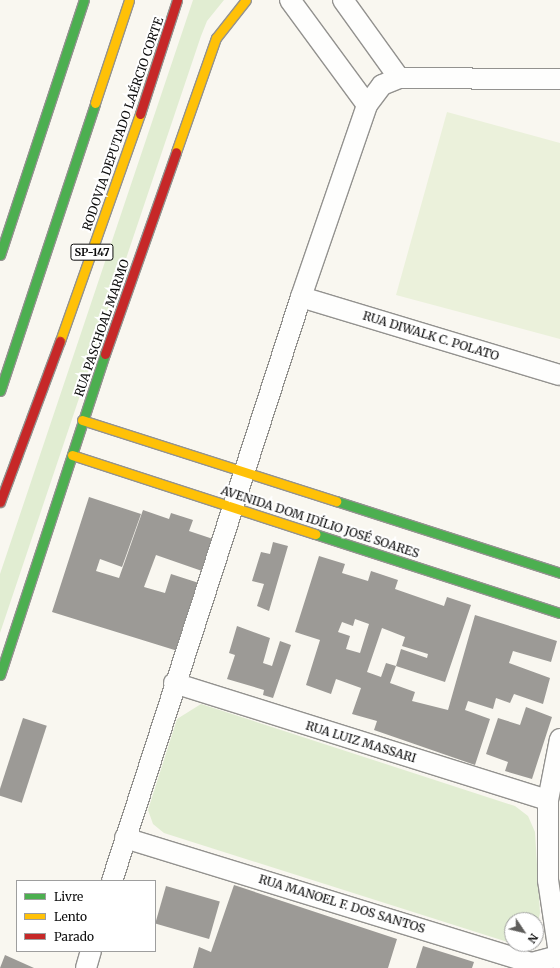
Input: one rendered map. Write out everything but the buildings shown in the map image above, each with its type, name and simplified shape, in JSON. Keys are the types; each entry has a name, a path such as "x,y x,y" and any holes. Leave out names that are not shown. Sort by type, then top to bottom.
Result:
{"main road":[{"path":"0,256 84,0"},
{"path":"0,391 129,0"},
{"name":"RODOVIA DEPUTADO LAÉRCIO CORTE","path":"0,502 118,183 177,0"},
{"name":"RUA PASCHOAL MARMO","path":"0,675 82,420 216,38 246,0"},
{"name":"AVENIDA DOM IDÍLIO JOSÉ SOARES","path":"82,420 560,574"},
{"name":"AVENIDA DOM IDÍLIO JOSÉ SOARES","path":"72,455 560,613"}],"street":[{"path":"290,0 368,105"},
{"path":"343,0 399,78"},
{"path":"112,880 174,683 301,297 368,105 382,86 399,78 560,80"},
{"name":"RUA DIWALK C. POLATO","path":"301,297 560,375"},
{"name":"RUA LUIZ MASSARI","path":"174,683 548,800"},
{"path":"560,739 548,800 548,880 560,958"},
{"name":"RUA MANOEL F. DOS SANTOS","path":"125,838 532,963 560,958"},
{"path":"86,968 91,952"}],"green space":[{"path":"193,0 224,0 207,21 201,36 0,633 0,574"},
{"path":"447,112 560,143 560,339 396,295"},
{"path":"201,704 515,806 528,816 535,832 540,912 504,912 504,941 164,833 153,824 148,810 177,719"}],"traffic: fast":[{"path":"0,255 84,0"},
{"path":"0,391 95,103"},
{"path":"0,675 105,354"},
{"path":"336,501 560,573"},
{"path":"315,534 560,613"}],"traffic: slow":[{"path":"95,103 129,0"},
{"path":"176,152 216,38 246,0"},
{"path":"60,341 140,114"},
{"path":"82,420 336,501"},
{"path":"72,455 315,534"}],"traffic: jam":[{"path":"140,114 177,0"},
{"path":"105,354 176,152"},
{"path":"0,502 60,341"}]}
